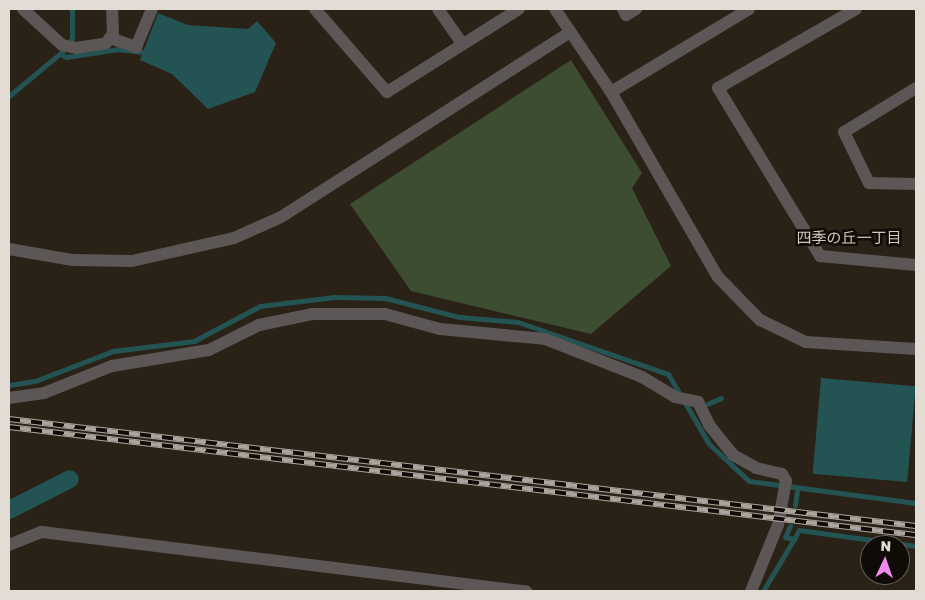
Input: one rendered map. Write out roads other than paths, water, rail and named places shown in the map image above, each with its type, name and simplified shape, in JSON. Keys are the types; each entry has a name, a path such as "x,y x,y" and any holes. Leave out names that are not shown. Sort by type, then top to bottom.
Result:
{"street":[{"path":"23,9 62,45 76,48 106,44 110,38 112,9"},
{"path":"110,38 136,47 152,9"},
{"path":"315,9 387,92 461,42 520,9"},
{"path":"438,9 461,42"},
{"path":"555,9 611,92 718,277 760,320 806,342 916,349"},
{"path":"623,9 626,15 636,9"},
{"path":"611,92 749,9"},
{"path":"856,9 838,13 718,88 820,256 916,265"},
{"path":"9,249 73,260 132,261 234,238 281,218 570,33"},
{"path":"916,88 844,132 869,183 916,184"},
{"path":"9,398 44,393 112,366 209,350 273,320 347,311 385,314 440,329 545,340 642,377 675,397 698,402 709,426 733,456 756,468 782,474 786,481 775,538 751,591"},
{"path":"9,545 42,532 526,591"}],"water":[{"path":"158,13 188,25 248,29 257,21 276,43 255,92 208,109 172,74 140,60"},
{"path":"821,378 916,386 907,482 813,474"}],"waterway":[{"path":"68,44 72,38 72,9"},
{"path":"61,54 66,57 118,49 149,53"},
{"path":"9,96 63,51"},
{"path":"9,385 35,381 113,351 194,341 260,306 334,297 385,298 459,317 518,322 668,374 709,444 749,481 916,503"},
{"path":"707,404 721,398"},
{"path":"9,510 70,479"},
{"path":"795,505 797,490"},
{"path":"790,526 785,537 794,539 799,530 916,546"},
{"path":"763,591 794,539"}],"railway":[{"path":"9,419 916,526"},
{"path":"9,427 916,535"}],"district":[{"name":"四季の丘一丁目","path":"849,238"}]}
